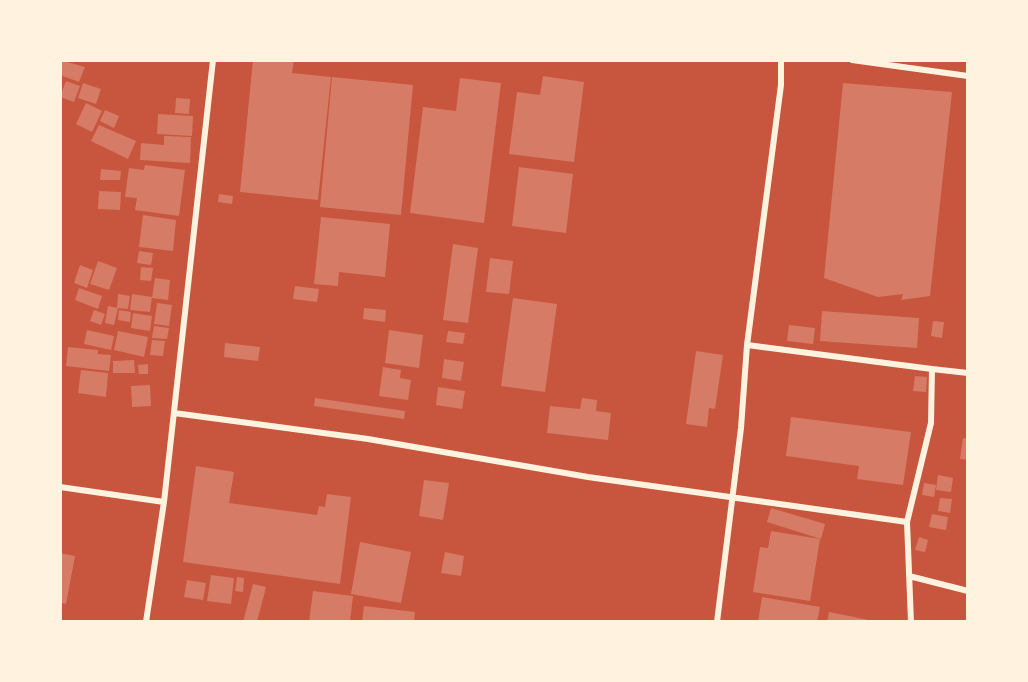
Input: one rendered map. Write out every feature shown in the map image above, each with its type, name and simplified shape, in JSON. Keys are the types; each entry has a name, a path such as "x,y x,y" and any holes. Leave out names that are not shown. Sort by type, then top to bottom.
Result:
{"street":[{"path":"146,622 164,502 213,60"},
{"path":"717,622 741,428 747,345 781,85 781,60"},
{"path":"852,60 968,76"},
{"path":"747,345 968,373"},
{"path":"911,622 907,522 930,423 932,369"},
{"path":"174,413 368,439 588,477 907,522"},
{"path":"60,487 164,502"},
{"path":"909,576 968,591"}],"building":[{"path":"60,60 85,67 79,82 60,75"},
{"path":"253,60 294,60 292,73 331,77 318,200 240,192"},
{"path":"543,76 584,82 574,162 509,154 517,92 540,95"},
{"path":"332,77 413,85 401,215 320,207"},
{"path":"460,78 501,83 484,223 410,213 423,107 456,111"},
{"path":"66,81 80,86 74,102 60,97"},
{"path":"83,83 101,89 96,104 78,98"},
{"path":"843,83 952,92 930,296 901,300 903,294 878,297 824,278"},
{"path":"176,98 190,99 189,114 175,113"},
{"path":"86,103 102,111 92,132 76,124"},
{"path":"105,110 119,116 114,128 100,121"},
{"path":"158,114 193,116 192,136 157,134"},
{"path":"99,125 136,141 128,159 91,141"},
{"path":"164,136 191,137 190,163 140,160 141,143 164,145"},
{"path":"145,165 185,170 179,216 135,210 137,198 125,197 129,168 144,170"},
{"path":"519,167 573,174 566,233 512,226"},
{"path":"101,169 121,171 120,180 100,180"},
{"path":"99,191 121,192 120,210 98,209"},
{"path":"219,194 233,196 232,204 218,202"},
{"path":"143,215 176,220 173,251 139,247"},
{"path":"321,217 390,224 385,277 339,272 338,286 314,284"},
{"path":"453,244 478,248 468,323 443,320"},
{"path":"139,251 153,253 151,265 137,263"},
{"path":"490,258 513,261 509,294 486,292"},
{"path":"98,261 117,268 109,290 90,284"},
{"path":"80,265 93,270 87,288 74,283"},
{"path":"141,267 153,268 151,281 140,280"},
{"path":"155,278 170,280 168,300 152,298"},
{"path":"295,286 319,289 317,302 293,299"},
{"path":"79,288 102,296 98,309 75,300"},
{"path":"118,294 130,296 128,309 117,308"},
{"path":"132,294 152,297 150,312 130,310"},
{"path":"513,298 557,304 545,392 501,386"},
{"path":"157,303 172,305 169,326 154,324"},
{"path":"108,306 118,308 114,325 105,323"},
{"path":"364,308 386,310 385,322 363,319"},
{"path":"94,310 105,314 101,325 90,321"},
{"path":"119,310 131,312 130,322 118,320"},
{"path":"822,311 919,318 917,348 820,341"},
{"path":"133,313 152,316 150,331 131,328"},
{"path":"933,321 944,322 942,338 931,336"},
{"path":"789,325 815,328 813,344 787,341"},
{"path":"154,326 169,328 167,339 152,338"},
{"path":"87,330 114,336 111,350 84,344"},
{"path":"389,330 423,335 419,368 385,363"},
{"path":"118,331 148,337 144,357 114,350"},
{"path":"448,331 465,333 463,344 446,342"},
{"path":"152,340 165,341 163,356 150,355"},
{"path":"225,343 260,347 258,361 224,357"},
{"path":"68,347 98,350 98,354 111,355 109,371 66,366"},
{"path":"696,351 723,355 715,409 709,408 707,427 686,424"},
{"path":"444,359 464,362 461,381 442,378"},
{"path":"134,360 135,373 113,373 113,361"},
{"path":"148,364 148,374 139,374 138,365"},
{"path":"383,367 401,370 400,378 411,380 408,400 379,396"},
{"path":"81,370 108,373 106,397 78,393"},
{"path":"915,376 927,377 926,392 913,391"},
{"path":"150,385 151,406 132,407 131,386"},
{"path":"438,387 465,391 462,409 436,405"},
{"path":"315,398 405,411 404,419 314,406"},
{"path":"582,398 597,400 596,411 611,413 608,440 547,433 550,406 580,409"},
{"path":"791,417 911,432 903,485 857,479 859,466 786,456"},
{"path":"963,438 968,439 968,460 960,459"},
{"path":"196,466 234,472 229,503 317,515 319,506 325,507 327,494 351,497 340,584 183,562"},
{"path":"938,475 953,478 951,492 936,490"},
{"path":"424,480 449,483 443,520 419,516"},
{"path":"924,483 936,485 934,497 922,495"},
{"path":"940,498 952,499 950,513 938,511"},
{"path":"771,508 825,524 821,539 767,522"},
{"path":"932,514 948,517 946,530 929,527"},
{"path":"771,531 820,539 810,601 753,592 760,547 768,548"},
{"path":"919,537 928,540 925,552 915,550"},
{"path":"360,542 411,552 401,603 351,594"},
{"path":"445,552 464,556 461,576 441,573"},
{"path":"60,553 75,556 66,604 60,603"},
{"path":"211,575 234,578 231,604 207,601"},
{"path":"237,577 244,578 243,592 235,591"},
{"path":"187,580 206,583 203,600 184,597"},
{"path":"253,584 266,587 257,622 243,622"},
{"path":"313,591 353,596 350,622 309,622"},
{"path":"762,597 820,607 817,622 758,622"},
{"path":"364,606 415,612 414,622 362,622"},
{"path":"829,612 874,621 874,622 827,622"}]}
